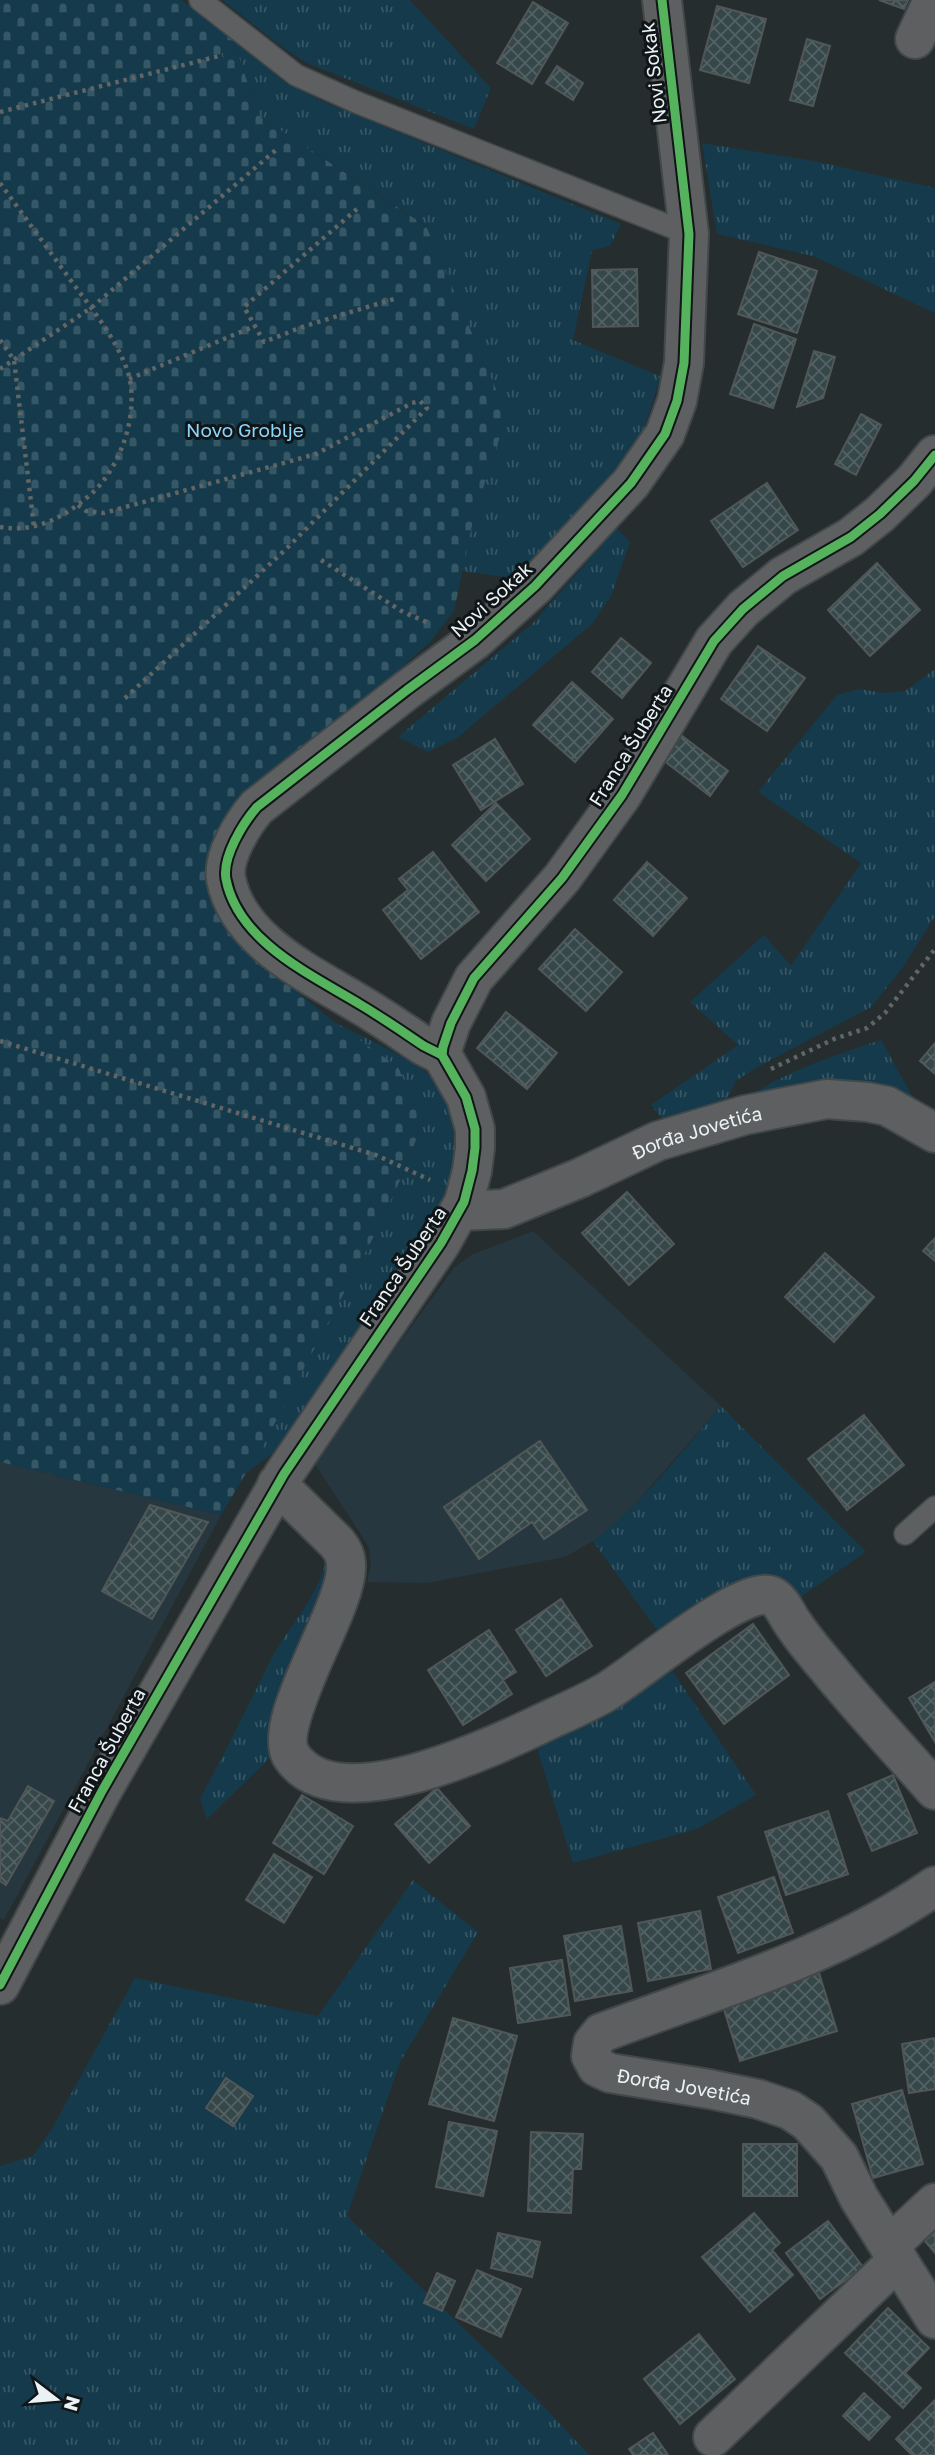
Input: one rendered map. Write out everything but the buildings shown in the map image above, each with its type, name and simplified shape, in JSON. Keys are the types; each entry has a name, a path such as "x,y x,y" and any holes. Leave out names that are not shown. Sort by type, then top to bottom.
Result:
{"street":[{"name":"Novi Sokak","path":"442,1055 310,974 250,928 236,906 226,877 232,847 243,824 257,807 475,640 535,586 631,483 665,434 677,401 684,363 689,234 662,0"},
{"path":"915,39 933,0"},
{"name":"Franca Šuberta","path":"0,1985 102,1791 277,1485 441,1243 464,1201 475,1147 475,1129 466,1097 442,1055 446,1035 474,978 562,878 622,795 714,641 743,609 783,576 851,537 880,514 914,481 935,455"},
{"name":"Đorđa Jovetića","path":"464,1201 504,1209 580,1178 658,1141 745,1115 827,1099 887,1106 935,1133"},
{"path":"277,1485 345,1553 346,1569 334,1610 295,1706 288,1732 290,1754 304,1769 323,1778 349,1783 376,1782 437,1766 498,1745 606,1692 734,1603 760,1594 770,1595 778,1601 828,1668 935,1790"},
{"name":"Đorđa Jovetića","path":"935,1886 902,1909 833,1946 601,2033 593,2043 590,2056 597,2067 610,2073 709,2088 758,2099 790,2110 808,2122 839,2157 859,2198 935,2319"},
{"path":"713,2437 894,2253 935,2203"}],"lane":[{"path":"200,0 296,75 356,102 689,234"},
{"path":"905,1534 935,1507"}],"path":[{"path":"0,111 227,54"},
{"path":"0,369 91,308 276,150"},
{"path":"0,183 109,332 128,369 131,393 130,421 123,446 112,468 96,490 57,519 34,527 0,527"},
{"path":"357,209 244,307 264,342 305,326 397,298"},
{"path":"129,379 255,326"},
{"path":"0,341 14,360 34,527"},
{"path":"78,505 86,511 104,513 316,454 411,403 420,401 426,408 284,551 122,701"},
{"path":"321,560 403,612 475,640"},
{"path":"761,1074 834,1039 867,1028 885,1013 935,949"},
{"path":"0,1041 376,1155 447,1188 464,1201"}],"shaded area":[{"path":"533,1231 721,1406 622,1519 593,1541 565,1557 427,1583 367,1582 371,1564 369,1547 313,1461 454,1268 471,1255"},
{"path":"0,1462 221,1515 4,1920 0,1918"}],"green space":[{"name":"Novo Groblje","path":"0,0 181,0 232,37 259,116 426,226 507,415 474,516 454,611 430,642 223,828 258,960 334,1022 398,1067 416,1107 419,1132 373,1238 268,1436 221,1515 0,1462"},
{"path":"222,0 410,0 491,88 474,129 309,64 285,49"},
{"path":"232,37 283,81 322,101 621,224 610,246 592,250 573,340 660,376 645,426 616,480 588,515 527,580 462,571 474,516 427,226 259,116"},
{"path":"702,143 814,161 935,188 935,313 813,256 717,234"},
{"path":"617,528 630,542 611,596 592,624 457,738 428,752 398,737 533,623"},
{"path":"935,669 935,916 903,967 871,1007 736,1081 721,1111 664,1121 651,1105 738,1045 690,1002 764,935 791,966 861,863 758,792 837,695 859,689 885,693 905,691"},
{"path":"334,1022 419,1067 438,1085 455,1123 458,1137 457,1163 444,1207 423,1248 272,1454 246,1473 373,1238 419,1132 416,1107 398,1067"},
{"path":"881,1040 915,1101 749,1096 796,1071"},
{"path":"721,1406 866,1552 793,1602 751,1579 731,1584 662,1637 593,1541 645,1494"},
{"path":"325,1564 330,1578 274,1754 207,1819 200,1799 269,1663 315,1590"},
{"path":"669,1666 756,1795 697,1829 573,1863 536,1745"},
{"path":"413,1880 478,1932 400,2062 347,2216 537,2399 589,2455 0,2455 0,2166 33,2156 51,2130 135,1978 318,2016"}],"cycle path":[{"path":"442,1055 300,969 261,939 245,921 233,901 226,879 227,861 240,831 257,807 475,640 535,586 631,483 665,434 677,401 684,363 689,234 662,0"},
{"path":"0,1985 102,1791 284,1474 441,1243 464,1202 472,1171 475,1129 466,1097 442,1055 451,1023 474,978 562,878 622,795 714,641 743,609 783,576 851,537 880,514 914,481 935,455"}]}
